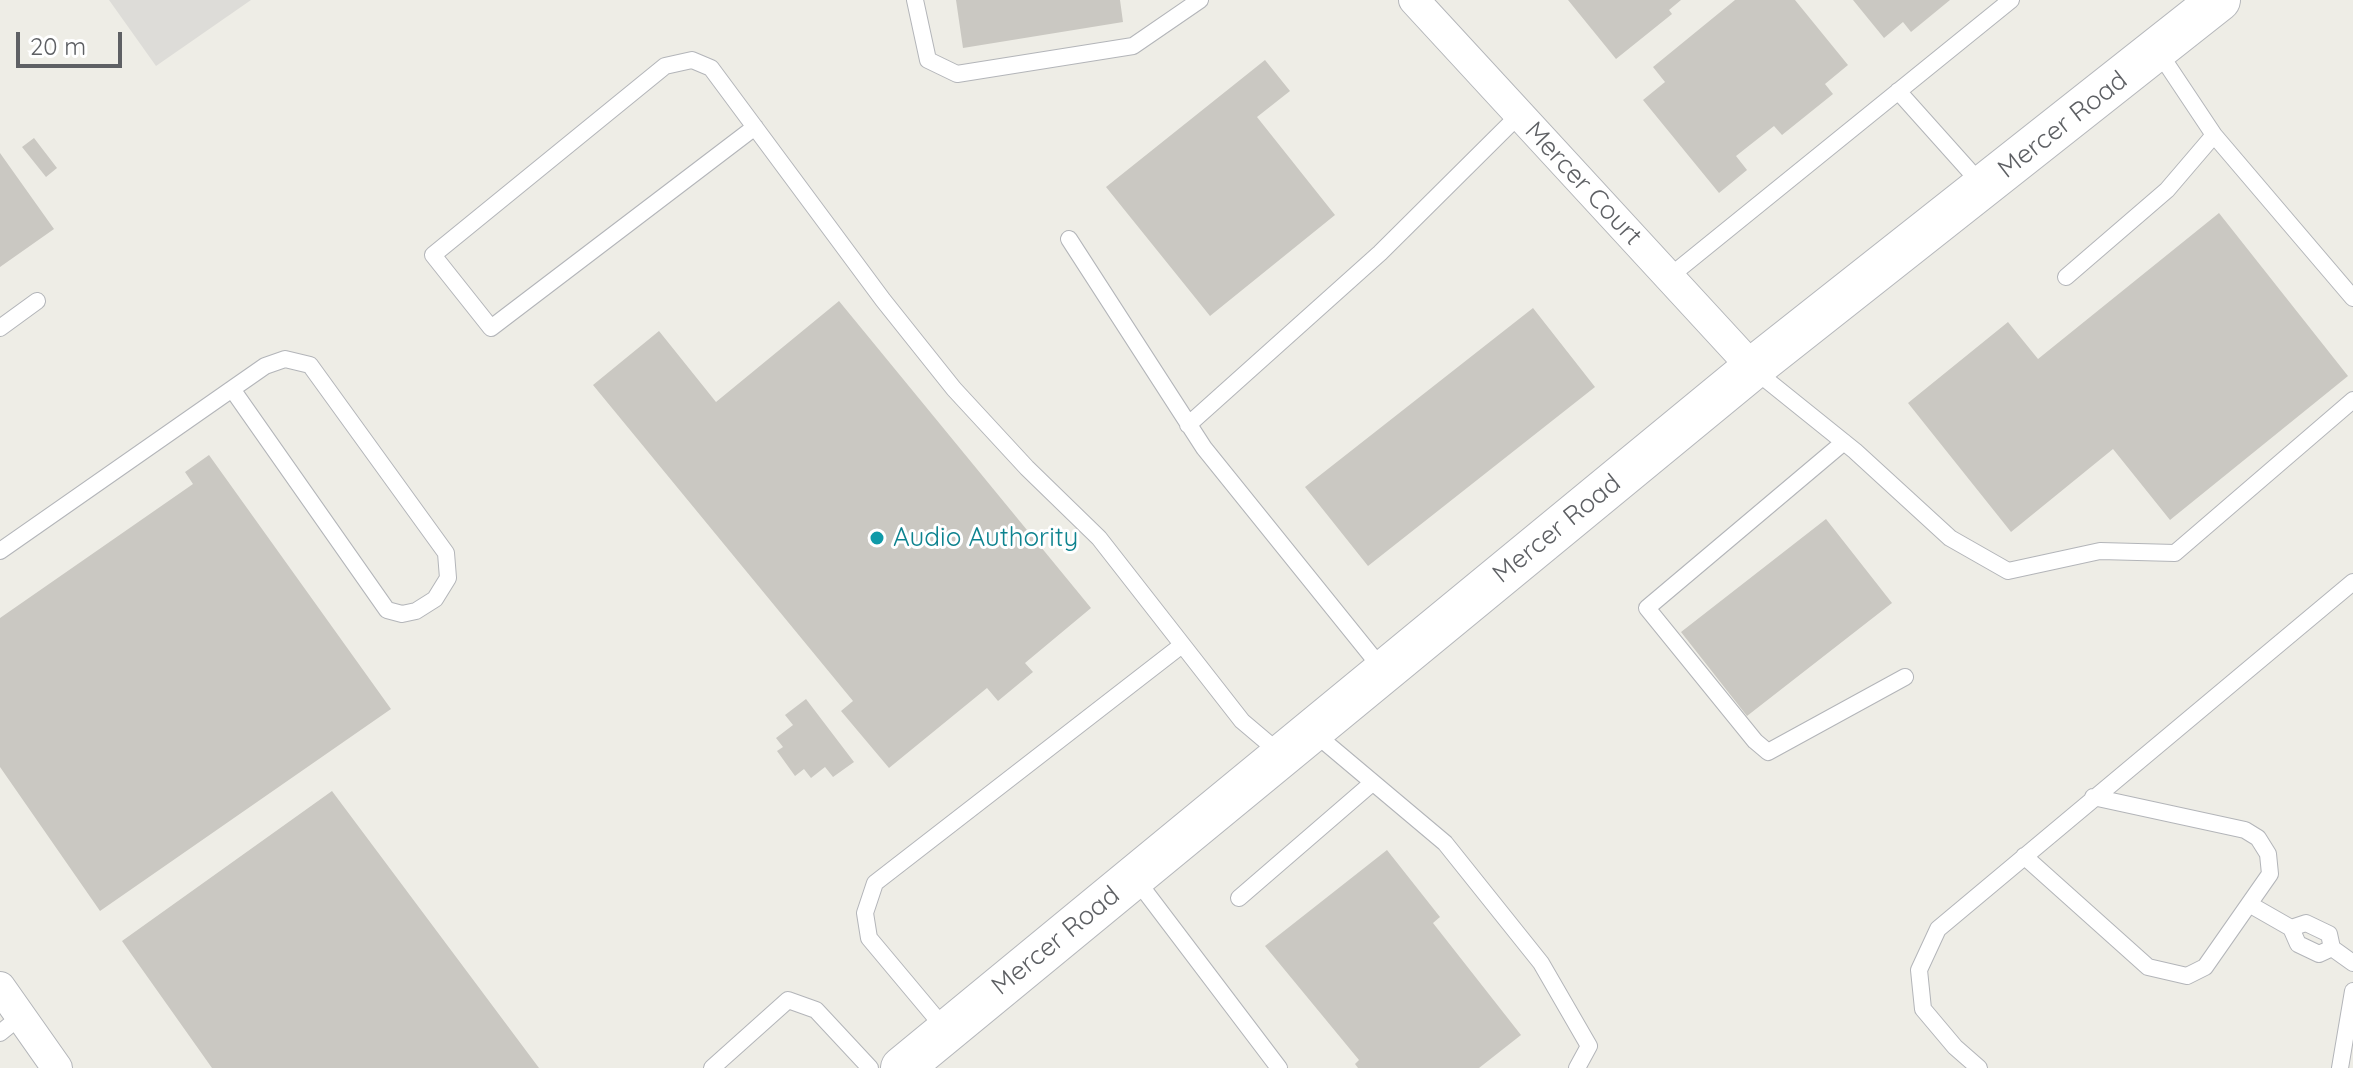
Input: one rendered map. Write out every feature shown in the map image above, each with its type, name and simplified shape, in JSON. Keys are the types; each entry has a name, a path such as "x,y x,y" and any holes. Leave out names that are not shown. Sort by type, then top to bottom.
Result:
{"street":[{"name":"Mercer Court","path":"1415,0 1753,368"},
{"name":"Mercer Road","path":"902,1068 1753,368 2219,0"},
{"path":"0,987 10,1025 57,1068"}],"lane":[{"path":"915,0 928,60 957,74 1133,46 1183,6 1200,0"},
{"path":"1669,277 2011,0"},
{"path":"2158,51 2214,135 2353,298"},
{"path":"755,127 491,328 433,255 665,66 692,60 711,68 954,389 1027,468 1099,538 1242,721 1297,743 1371,784 1445,843 1541,963 1589,1046 1577,1068"},
{"path":"1898,91 1984,187"},
{"path":"1188,425 1380,253 1519,115"},
{"path":"2066,277 2167,190 2214,135"},
{"path":"1069,239 1188,425 1384,671"},
{"path":"0,328 37,301"},
{"path":"0,551 232,389 265,366 285,359 310,365 446,553 448,578 435,599 416,611 402,614 387,610 232,389"},
{"path":"1753,368 1844,442 1950,538 2008,571 2100,551 2175,553 2353,400"},
{"path":"1844,442 1647,608 1755,741 1768,752 1905,677"},
{"path":"1979,1068 1955,1047 1923,1009 1919,970 1938,929 2353,582"},
{"path":"947,1031 869,938 865,913 875,883 1182,645"},
{"path":"1239,898 1371,784"},
{"path":"2024,856 2148,967 2171,975 2187,976 2205,967 2270,874 2268,854 2258,838 2245,830 2211,821 2093,797"},
{"path":"1134,877 1279,1068"},
{"path":"2249,904 2291,928 2306,923 2329,934 2332,948 2353,963"},
{"path":"2340,1068 2353,991"},
{"path":"712,1068 788,1000 816,1010 870,1068"}],"shaded area":[{"path":"109,0 251,0 156,66"}],"building":[{"path":"956,0 1120,0 1123,22 963,48"},
{"path":"1568,0 1681,0 1669,10 1672,14 1616,59"},
{"path":"1735,0 1795,0 1848,65 1825,84 1833,94 1782,135 1774,126 1736,156 1747,170 1719,193 1643,100 1665,82 1653,67"},
{"path":"1853,0 1950,0 1911,32 1903,22 1884,38"},
{"path":"1265,60 1290,91 1257,117 1335,215 1210,316 1106,187"},
{"path":"34,138 57,168 46,177 22,147"},
{"path":"0,153 54,229 0,267"},
{"path":"2219,213 2348,376 2170,520 2113,449 2011,532 1908,403 2008,322 2038,359"},
{"name":"Audio Authority","path":"839,301 1091,608 1025,663 1033,672 998,701 987,688 889,768 841,711 853,701 593,385 659,331 716,402"},
{"path":"1533,308 1595,387 1368,566 1305,487"},
{"path":"209,455 391,709 100,911 0,767 0,618 193,484 185,472"},
{"path":"1826,519 1892,603 1747,716 1681,632"},
{"path":"806,699 854,762 833,777 825,767 811,778 804,769 795,776 777,751 783,747 776,738 793,725 785,715"},
{"path":"332,791 539,1068 212,1068 122,941"},
{"path":"1387,850 1440,917 1433,923 1521,1035 1479,1068 1358,1068 1355,1064 1359,1060 1265,946"}],"place":[{"name":"Audio Authority","path":"877,538"}]}
